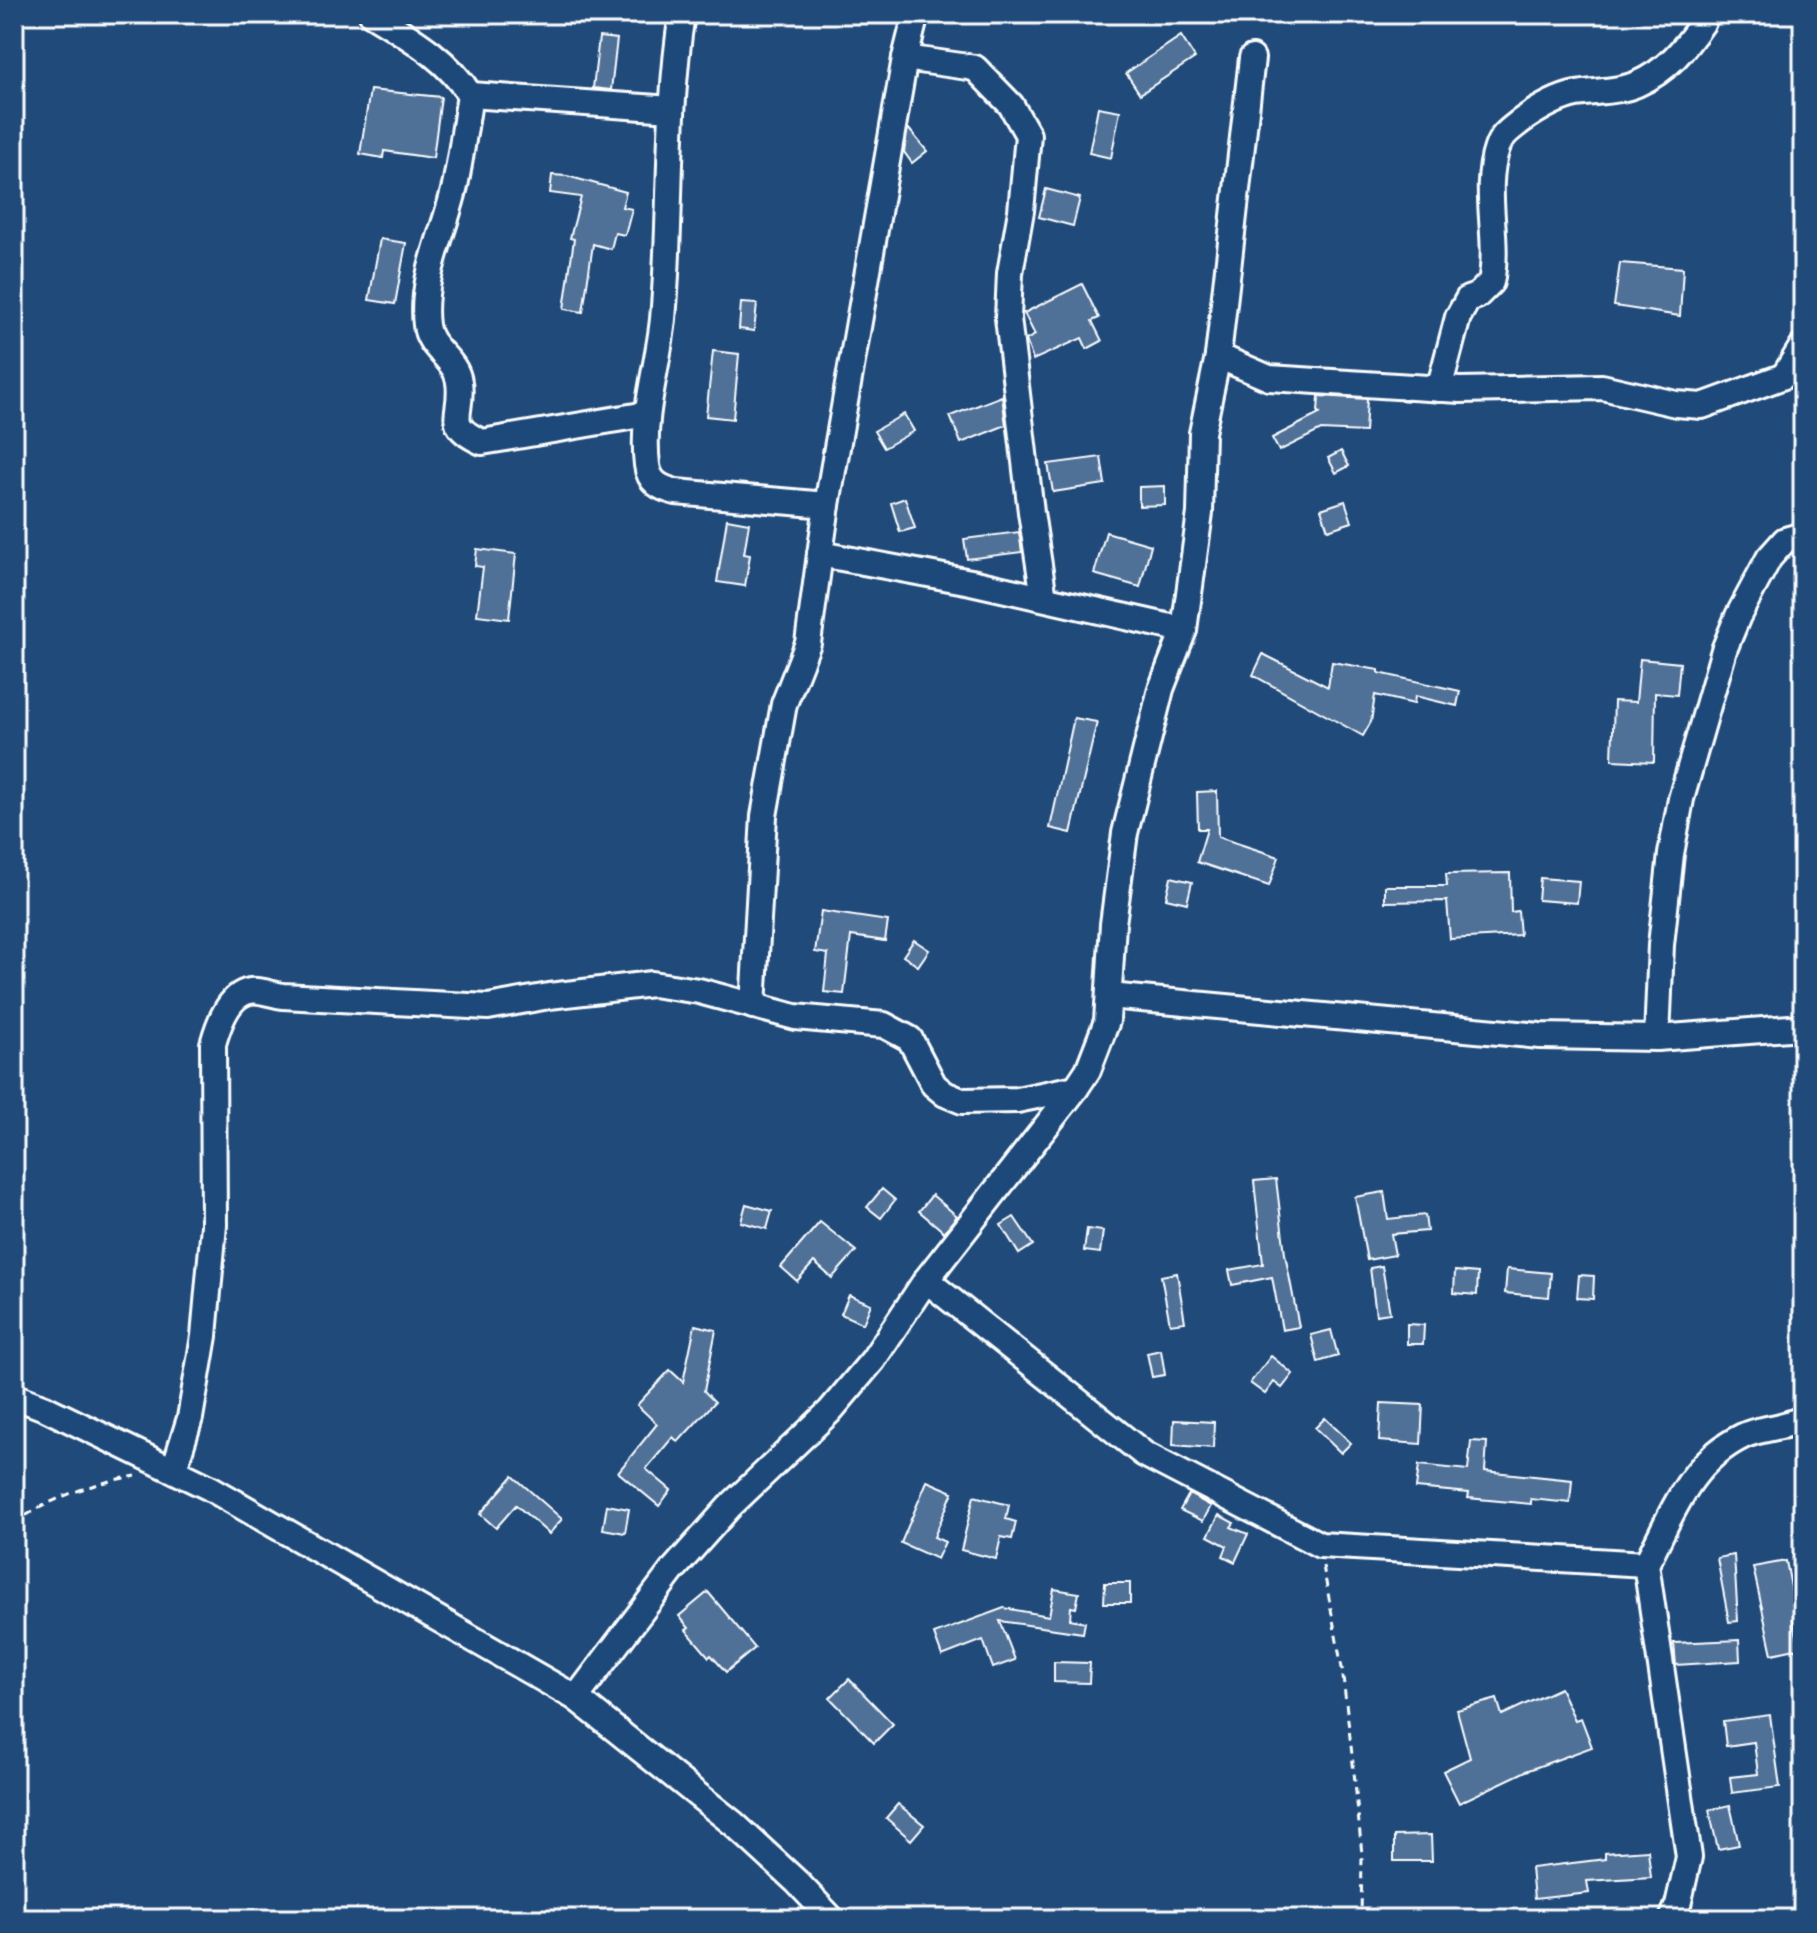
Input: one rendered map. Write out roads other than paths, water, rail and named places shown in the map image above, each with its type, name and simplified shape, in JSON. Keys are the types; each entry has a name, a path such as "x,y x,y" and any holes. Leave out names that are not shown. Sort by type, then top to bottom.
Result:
{"street":[{"path":"372,14 417,42 457,74 470,95 455,187 432,268 425,310 426,328 433,343 455,367 459,383 457,423 464,434 482,442 647,414"},
{"path":"682,14 674,62 663,321 647,414 649,475 664,489 827,505"},
{"path":"753,1006 764,816 784,704 808,643 827,505 905,58 916,14"},
{"path":"1439,389 1458,317 1468,299 1477,296 1491,282 1494,238 1490,188 1498,144 1506,132 1556,101 1573,95 1634,86 1663,70 1703,22"},
{"path":"905,58 975,68 1011,105 1028,135 1021,211 1010,273 1008,318 1044,598"},
{"path":"576,1698 672,1571 730,1506 830,1411 873,1360 926,1280 1088,1070 1107,1021 1113,924 1125,833 1161,689 1184,630 1200,513 1202,433 1218,356 1252,58"},
{"path":"470,95 672,109"},
{"path":"1218,356 1269,378 1439,389 1576,390 1602,387 1676,404 1702,406 1784,376 1803,345"},
{"path":"1657,1038 1661,945 1671,854 1681,799 1724,650 1769,558 1785,540 1803,535"},
{"path":"820,554 971,582 1184,630"},
{"path":"174,1469 190,1418 204,1336 214,1225 213,1044 219,1025 239,997 251,991 283,996 488,1007 549,996 652,984 699,991 795,1017 884,1025 910,1039 934,1085 962,1101 1017,1100 1076,1088"},
{"path":"1109,996 1540,1036 1657,1038 1803,1027"},
{"path":"926,1280 1144,1454 1320,1545 1646,1564"},
{"path":"14,1396 174,1469 576,1698 734,1824 832,1919"},
{"path":"1672,1919 1689,1857 1646,1564 1698,1468 1745,1435 1786,1426 1803,1418"}]}
